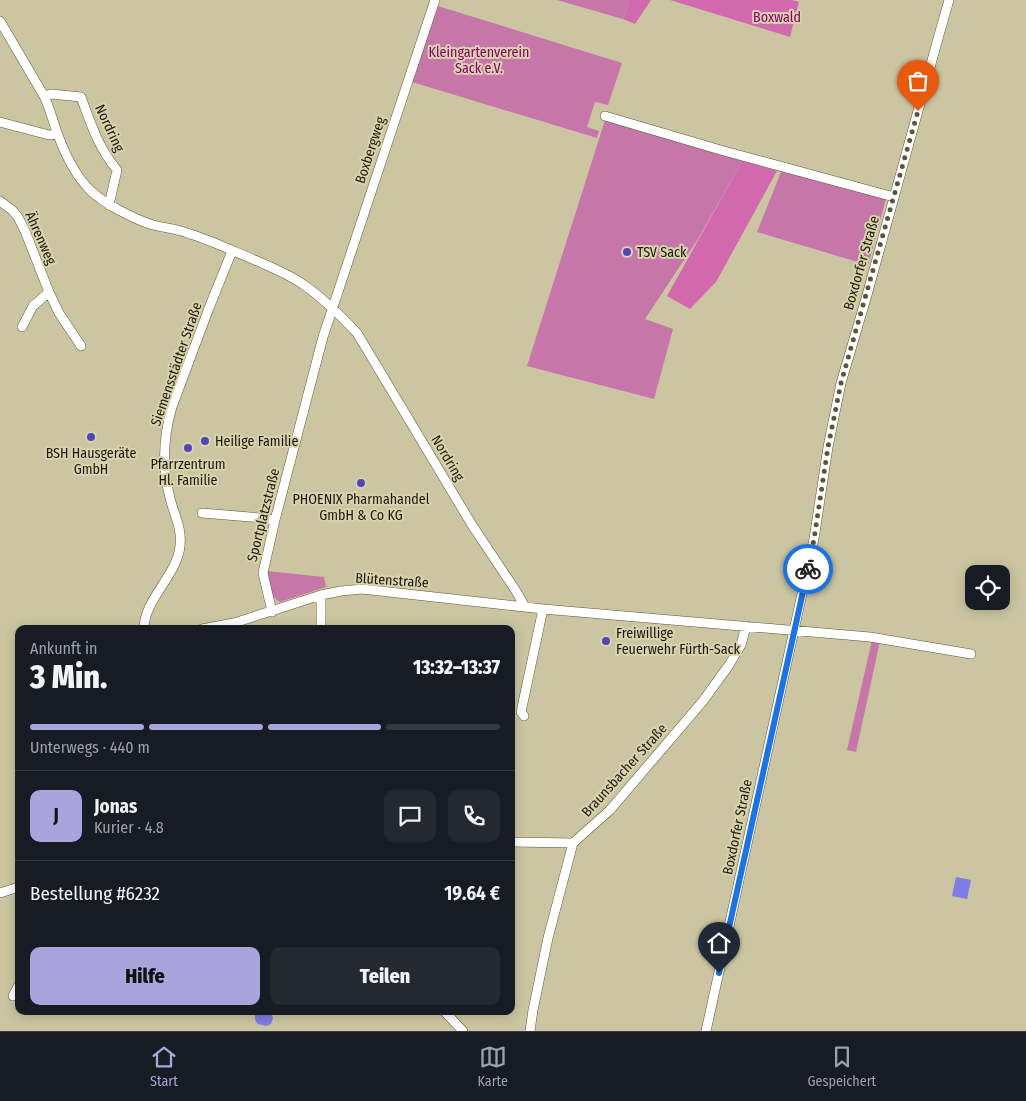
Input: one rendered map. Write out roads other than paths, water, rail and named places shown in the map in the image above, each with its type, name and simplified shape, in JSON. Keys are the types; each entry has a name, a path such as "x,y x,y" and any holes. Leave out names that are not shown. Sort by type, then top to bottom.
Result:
{"street":[{"name":"Boxbergweg","path":"333,309 435,0"},
{"name":"Boxdorfer Straße","path":"706,1031 814,539 828,447 841,383 949,0"},
{"name":"Nordring","path":"0,22 44,96 50,108 57,134 70,160 83,182 94,194 109,205 138,219 190,233 285,274 303,284 318,296 357,333 472,525 525,607"},
{"name":"Nordring","path":"44,96 51,94 81,97 93,130 106,156 117,170 109,205"},
{"path":"605,116 724,151 894,197"},
{"path":"0,122 49,135 57,134"},
{"name":"Ährenweg","path":"0,201 18,217 25,230 48,292 59,313 81,346"},
{"name":"Siemensstädter Straße","path":"144,625 155,596 176,563 180,544 180,528 171,500 164,456 168,423 172,407 232,250"},
{"path":"22,327 33,306 48,292"},
{"name":"Sportplatzstraße","path":"272,612 263,573 328,318 333,309"},
{"path":"202,513 275,520"},
{"name":"Blütenstraße","path":"238,625 321,595 362,589 525,607"},
{"path":"321,595 321,625"},
{"path":"525,607 870,637 971,654"},
{"path":"524,716 521,712 543,609"},
{"name":"Braunsbacher Straße","path":"573,844 610,810 703,701 741,645 746,626"},
{"path":"515,842 573,844 548,938 530,1031"},
{"path":"0,892 15,888"},
{"path":"13,996 15,992"},
{"path":"448,1015 463,1031"}],"place":[{"name":"TSV Sack","path":"627,252"},
{"name":"BSH Hausgeräte GmbH","path":"91,437"},
{"name":"Heilige Familie","path":"205,441"},
{"name":"Pfarrzentrum Hl. Familie","path":"188,448"},
{"name":"PHOENIX Pharmahandel GmbH & Co KG","path":"361,483"},
{"name":"Freiwillige Feuerwehr Fürth-Sack","path":"606,641"}],"park label":[{"name":"Boxwald","path":"777,17"},
{"name":"Kleingartenverein Sack e.V.","path":"479,60"}]}
